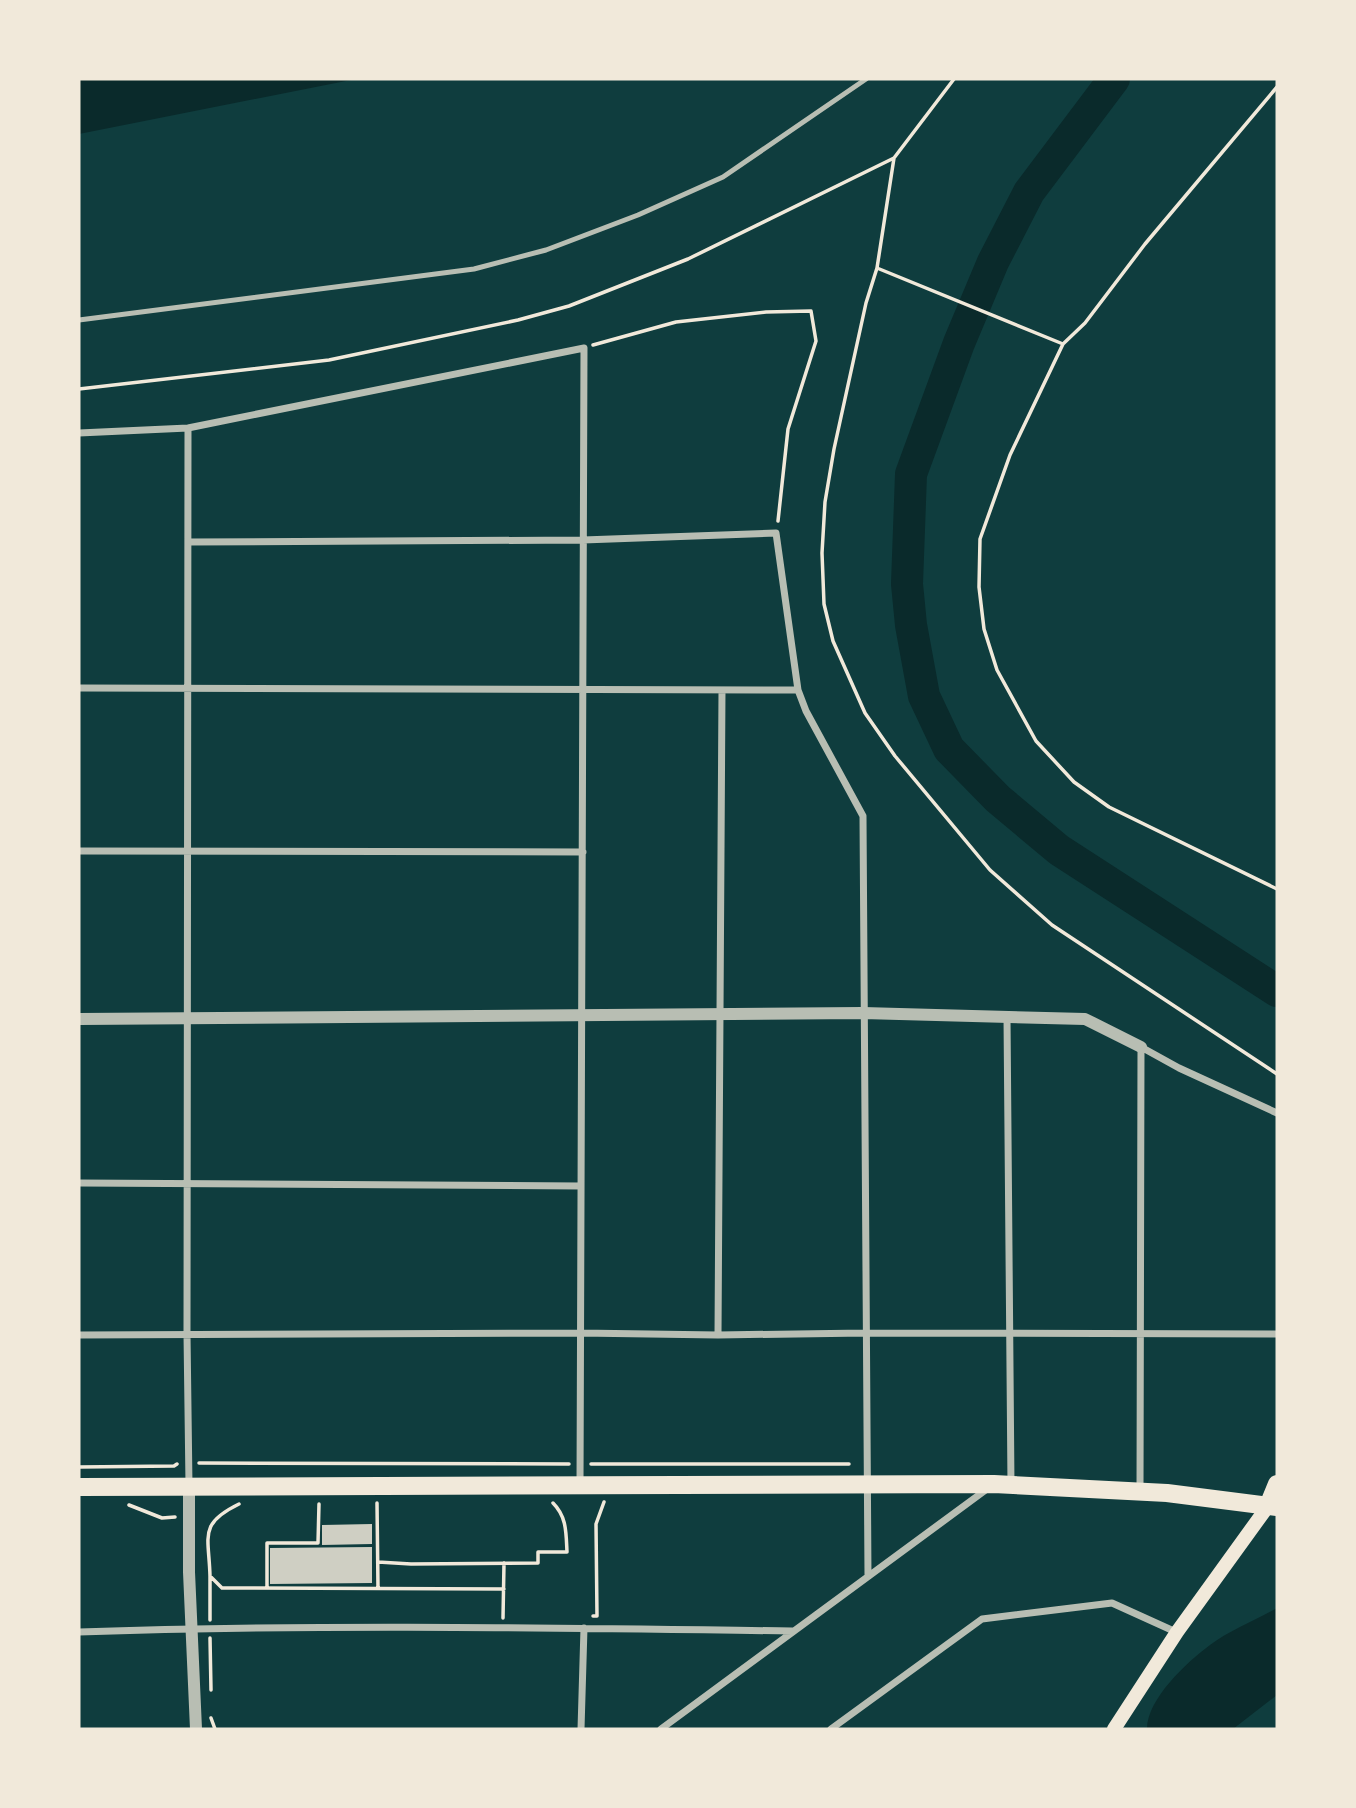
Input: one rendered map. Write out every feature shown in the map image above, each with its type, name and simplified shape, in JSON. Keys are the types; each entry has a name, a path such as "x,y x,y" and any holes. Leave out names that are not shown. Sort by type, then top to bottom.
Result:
{"highway":[{"path":"79,1487 867,1483 1003,1485 1167,1493 1273,1506 1277,1484"}],"main road":[{"path":"1114,1729 1177,1632 1273,1506"}],"street":[{"path":"79,433 188,428 584,348 580,1484"},
{"path":"188,428 187,1334 189,1517 196,1729"},
{"path":"188,542 583,540 776,533 798,690 863,816 868,1576"},
{"path":"79,688 798,690"},
{"path":"718,1335 722,690"},
{"path":"79,851 583,852"},
{"path":"79,1018 863,1013 1085,1019 1179,1068 1277,1113"},
{"path":"661,1729 868,1576 1003,1485 1010,1333 1007,1017"},
{"path":"1140,1492 1141,1047"},
{"path":"79,1183 581,1186"},
{"path":"79,1335 580,1332 718,1335 1277,1334"},
{"path":"831,1729 982,1619 1112,1603 1177,1632"},
{"path":"79,1632 192,1628 504,1627 792,1631"},
{"path":"582,1729 584,1628"}],"lane":[{"path":"79,320 474,269 547,250 638,215 723,177 866,79"}],"path":[{"path":"79,389 329,360 518,320 569,306 688,259 894,158 954,79"},
{"path":"1277,87 1145,244 1085,323 1063,344 1010,455 980,539 979,587 984,629 997,670 1036,741 1074,782 1109,807 1277,889"},
{"path":"894,158 877,268 866,303 825,502 822,553 824,604 833,641 865,713 895,756 990,870 1052,925 1277,1074"},
{"path":"877,268 1063,344"},
{"path":"584,348 676,322 766,312 811,311 816,341 788,429 776,533"},
{"path":"79,1466 174,1466 189,1463 849,1464"},
{"path":"378,1562 538,1563 538,1552 567,1552 563,1516 551,1501 562,1500"},
{"path":"584,1615 597,1616 596,1524 605,1500 594,1500"},
{"path":"122,1502 162,1518 189,1517"},
{"path":"211,1692 208,1530 216,1516 247,1502"},
{"path":"267,1588 267,1543 318,1543 319,1502 330,1502"},
{"path":"365,1502 377,1502 378,1588"},
{"path":"504,1563 504,1627"},
{"path":"210,1576 222,1588 503,1589"},
{"path":"211,1717 215,1729"}],"water":[{"path":"79,79 356,79 79,134"},
{"path":"1277,1608 1277,1695 1233,1729 1147,1729 1149,1717 1161,1694 1190,1661 1234,1630"}],"building":[{"path":"372,1524 372,1544 322,1545 322,1525"},
{"path":"372,1547 372,1583 270,1584 270,1548"}],"waterway":[{"path":"1114,79 1029,192 993,262 959,343 911,474 907,584 911,625 924,696 949,749 998,799 1059,850 1277,991"}]}
